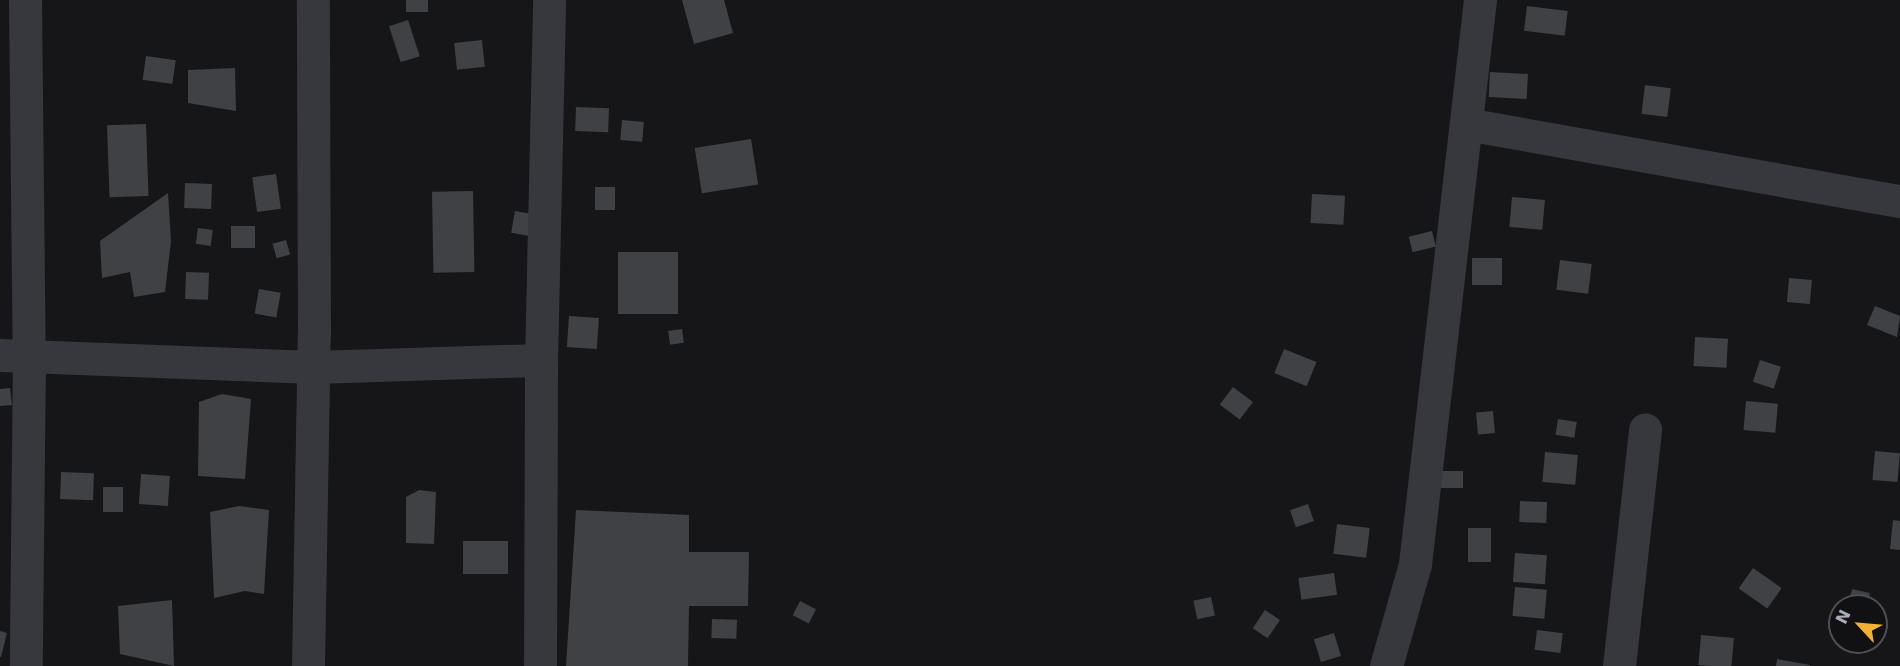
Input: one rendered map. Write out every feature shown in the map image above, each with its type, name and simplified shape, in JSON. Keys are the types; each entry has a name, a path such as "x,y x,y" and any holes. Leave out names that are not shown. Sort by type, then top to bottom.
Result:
{"street":[{"path":"25,0 14,355 26,666"},
{"path":"308,666 314,367 313,0"},
{"path":"540,666 541,360 549,0"},
{"path":"1386,666 1415,564 1480,0"},
{"path":"1466,124 1900,201"},
{"path":"14,355 314,367 541,360"},
{"path":"1619,666 1645,429"}],"building":[{"path":"406,0 428,0 428,12 406,12"},
{"path":"682,0 724,0 733,33 694,44"},
{"path":"1527,6 1568,11 1565,36 1524,31"},
{"path":"408,20 420,56 401,62 389,26"},
{"path":"482,40 485,67 457,70 454,43"},
{"path":"146,56 176,60 172,84 143,80"},
{"path":"235,68 236,111 188,103 188,70"},
{"path":"1490,72 1528,74 1527,99 1489,97"},
{"path":"1645,85 1671,88 1667,117 1641,114"},
{"path":"576,107 609,108 608,132 575,131"},
{"path":"622,120 644,122 642,142 620,140"},
{"path":"146,124 149,196 110,197 107,125"},
{"path":"751,139 758,184 702,193 695,148"},
{"path":"276,174 281,209 257,212 252,177"},
{"path":"185,183 212,184 211,209 184,208"},
{"path":"595,187 615,187 615,210 595,210"},
{"path":"473,191 474,272 433,273 432,192"},
{"path":"168,193 171,241 165,292 134,297 130,272 102,278 100,241"},
{"path":"1312,194 1345,196 1343,225 1310,223"},
{"path":"1512,197 1545,200 1542,230 1509,227"},
{"path":"515,211 538,215 534,237 511,233"},
{"path":"231,226 255,226 255,248 231,248"},
{"path":"198,228 213,230 211,246 196,244"},
{"path":"1432,231 1436,247 1413,252 1409,237"},
{"path":"286,240 290,254 277,258 273,244"},
{"path":"618,252 678,252 678,314 618,314"},
{"path":"1472,258 1502,258 1502,285 1472,285"},
{"path":"1560,260 1592,264 1588,294 1556,290"},
{"path":"186,272 209,273 208,300 185,299"},
{"path":"1789,278 1812,280 1810,304 1787,302"},
{"path":"259,289 281,293 276,317 255,314"},
{"path":"1875,306 1900,316 1897,337 1867,325"},
{"path":"569,316 599,318 597,349 567,347"},
{"path":"682,329 684,343 670,345 668,331"},
{"path":"1695,337 1728,339 1726,368 1693,366"},
{"path":"1284,349 1316,362 1307,386 1274,373"},
{"path":"1760,360 1781,367 1774,389 1753,382"},
{"path":"1233,387 1253,402 1240,420 1220,405"},
{"path":"10,388 12,405 0,406 0,389"},
{"path":"222,394 251,399 245,479 198,476 199,402"},
{"path":"1746,401 1778,404 1775,433 1743,430"},
{"path":"1493,411 1495,433 1478,434 1476,412"},
{"path":"1558,419 1577,422 1574,438 1555,435"},
{"path":"1875,451 1900,453 1897,482 1872,480"},
{"path":"1545,452 1578,455 1575,485 1542,482"},
{"path":"1438,471 1463,471 1463,488 1438,488"},
{"path":"61,472 94,473 93,500 60,499"},
{"path":"141,474 170,476 168,506 139,504"},
{"path":"103,487 123,487 123,512 103,512"},
{"path":"419,490 436,492 434,544 406,543 406,497"},
{"path":"1520,501 1547,502 1546,523 1519,522"},
{"path":"1308,504 1314,521 1296,527 1290,510"},
{"path":"239,506 269,510 264,594 245,591 214,598 210,512"},
{"path":"576,510 689,515 689,552 749,552 748,606 689,606 688,666 566,666"},
{"path":"1893,520 1900,521 1900,550 1890,549"},
{"path":"1337,524 1370,528 1366,558 1333,554"},
{"path":"1468,528 1491,528 1491,562 1468,562"},
{"path":"463,541 508,541 508,574 463,574"},
{"path":"1515,553 1547,555 1545,584 1513,582"},
{"path":"1753,568 1782,588 1767,609 1739,588"},
{"path":"1334,573 1337,595 1301,600 1298,578"},
{"path":"1515,587 1547,590 1544,619 1512,616"},
{"path":"1852,589 1870,593 1870,594 1851,594"},
{"path":"1211,597 1215,616 1197,619 1193,601"},
{"path":"172,600 174,666 120,654 118,606"},
{"path":"800,601 816,609 809,623 793,615"},
{"path":"1265,610 1280,620 1268,638 1253,628"},
{"path":"712,619 737,620 736,639 711,638"},
{"path":"1537,630 1563,633 1560,653 1535,650"},
{"path":"0,631 7,633 1,657 0,657"},
{"path":"1334,633 1341,656 1321,662 1314,639"},
{"path":"1701,635 1734,638 1731,666 1698,665"},
{"path":"1777,659 1810,665 1810,666 1776,666"}]}
